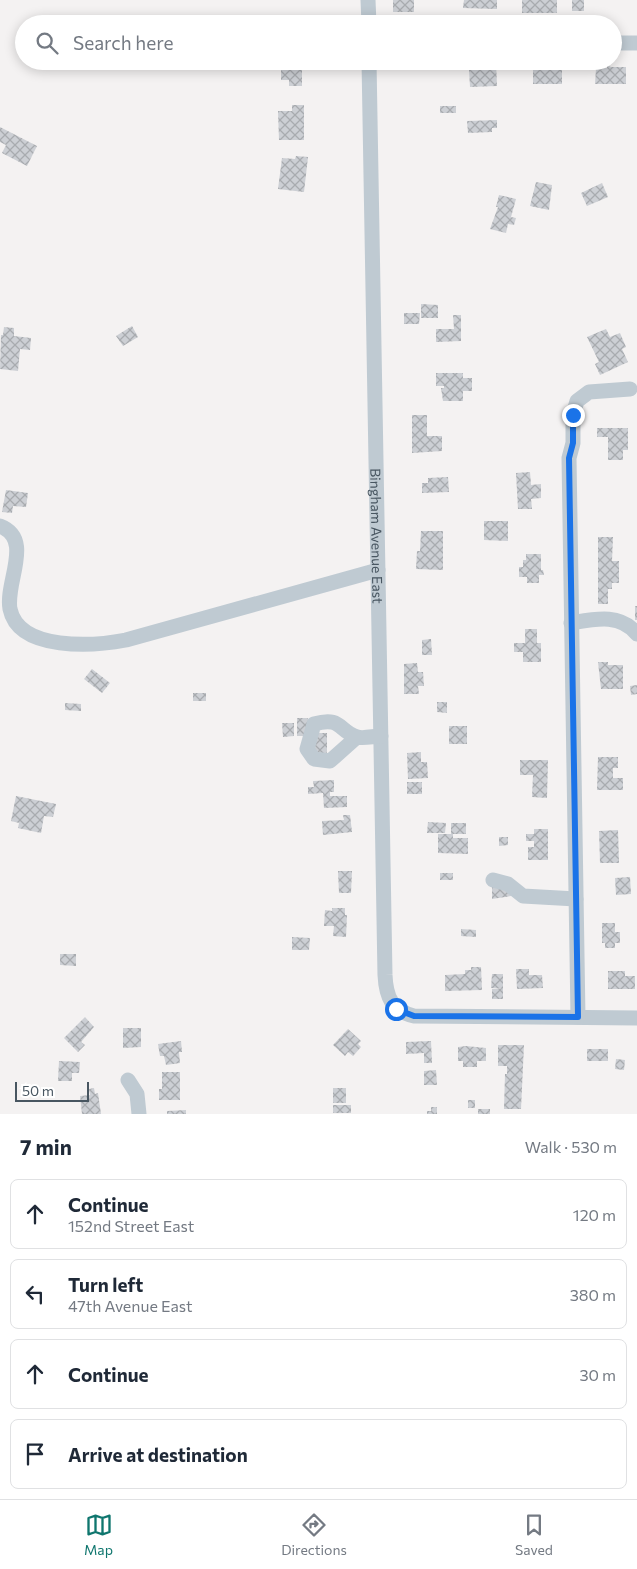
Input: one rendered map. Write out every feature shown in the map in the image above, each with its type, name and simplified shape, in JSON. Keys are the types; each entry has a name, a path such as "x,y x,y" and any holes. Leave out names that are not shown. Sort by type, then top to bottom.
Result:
{"street":[{"path":"368,0 369,15"},
{"path":"622,43 637,43"},
{"name":"Bingham Avenue East","path":"370,70 385,975 387,994 396,1009 414,1016 578,1017"},
{"path":"630,389 589,392 577,401 573,415 573,443 569,458 578,1017 637,1018"},
{"path":"0,526 9,529 15,535 17,552 10,597 14,619 21,628 39,638 64,644 105,644 126,640 378,570"},
{"path":"571,623 609,618 622,622 637,634"},
{"path":"357,737 381,736"},
{"path":"493,880 508,884 523,896 576,899"},
{"path":"128,1080 137,1094 140,1114"}],"building":[{"path":"393,0 414,0 414,12 393,12"},
{"path":"464,0 497,0 497,9 463,8"},
{"path":"522,0 557,0 557,13 522,13"},
{"path":"572,0 584,0 584,11 572,11"},
{"path":"622,67 626,67 626,84 595,84 596,70 622,70"},
{"path":"281,70 302,70 302,86 289,86 289,80 281,80"},
{"path":"469,70 496,70 497,86 470,87"},
{"path":"533,70 562,70 562,84 533,84"},
{"path":"292,105 304,105 304,140 279,140 278,111 292,111"},
{"path":"440,106 456,106 456,113 440,113"},
{"path":"497,120 497,128 492,128 492,132 468,133 467,121"},
{"path":"0,127 37,146 27,166 2,153 6,145 0,142"},
{"path":"296,156 308,157 304,192 278,189 282,158 295,159"},
{"path":"536,182 552,185 549,210 530,206"},
{"path":"602,183 608,197 587,206 581,193"},
{"path":"499,195 516,199 511,217 516,218 514,225 508,224 506,233 490,229 498,207 496,207"},
{"path":"421,304 438,305 438,318 421,318"},
{"path":"404,313 420,313 419,324 404,324"},
{"path":"453,315 461,315 461,341 436,342 436,329 454,329"},
{"path":"132,326 138,337 123,346 116,336"},
{"path":"4,327 14,328 14,336 31,338 30,350 20,349 18,371 0,369 1,335 3,335"},
{"path":"606,329 610,337 620,333 626,347 622,349 628,362 600,375 595,364 599,362 587,337"},
{"path":"436,373 463,373 463,378 472,378 472,391 463,391 463,401 443,401 441,388 444,388 444,386 436,386"},
{"path":"412,415 427,415 427,436 442,436 442,451 412,453"},
{"path":"597,428 628,428 628,450 623,450 623,460 608,460 608,437 597,437"},
{"path":"530,472 531,485 541,484 541,498 531,499 532,509 518,509 516,473"},
{"path":"448,477 449,492 422,493 422,483 428,483 428,478"},
{"path":"6,490 28,493 26,507 13,506 12,513 2,512"},
{"path":"484,521 508,521 508,541 484,540"},
{"path":"421,531 443,531 443,570 416,569 417,551 420,551"},
{"path":"598,537 613,537 612,561 619,561 619,583 612,583 612,589 608,589 608,604 598,604"},
{"path":"526,554 541,554 541,570 543,570 544,575 539,575 539,583 527,583 527,577 519,577 519,567 523,567 523,560 526,560"},
{"path":"635,606 637,606 637,620 635,620"},
{"path":"525,629 537,629 537,643 541,643 541,662 523,662 523,652 514,652 514,643 525,643"},
{"path":"431,639 432,655 422,655 422,640"},
{"path":"598,662 608,662 608,665 623,665 623,689 601,689"},
{"path":"417,663 418,672 423,672 424,686 418,686 419,694 404,694 404,664"},
{"path":"92,669 110,683 102,693 84,679"},
{"path":"637,685 637,694 631,695 630,686"},
{"path":"193,693 206,693 206,701 193,701"},
{"path":"437,702 447,702 447,713 437,712"},
{"path":"65,703 81,704 81,711 65,710"},
{"path":"297,718 308,718 308,736 297,736"},
{"path":"282,723 294,723 294,736 283,737"},
{"path":"449,726 467,726 467,744 449,744"},
{"path":"314,733 327,733 327,754 314,754"},
{"path":"421,752 421,762 427,762 428,778 408,779 407,753"},
{"path":"598,757 618,757 618,768 613,768 613,778 623,778 623,790 597,790"},
{"path":"520,760 548,760 547,798 532,797 533,775 520,775"},
{"path":"334,780 334,792 330,792 330,796 347,796 347,807 324,808 323,793 308,794 308,787 314,787 313,781"},
{"path":"407,782 422,782 422,794 407,794"},
{"path":"16,796 56,804 53,817 44,816 41,833 18,828 19,823 11,821"},
{"path":"343,815 350,815 352,832 323,835 322,821 344,820"},
{"path":"428,822 446,823 445,833 427,833"},
{"path":"451,823 466,823 466,834 453,834 453,838 468,838 468,854 438,853 438,834 451,834"},
{"path":"534,829 548,829 548,860 528,860 528,847 534,847 534,841 526,841 526,834 534,834"},
{"path":"618,830 619,863 600,863 599,831"},
{"path":"499,837 508,837 508,845 499,846"},
{"path":"338,871 352,871 351,893 339,893"},
{"path":"440,873 453,873 453,880 440,880"},
{"path":"630,877 631,894 616,895 615,878"},
{"path":"492,887 511,889 511,896 492,899"},
{"path":"332,908 345,908 345,915 347,915 346,937 333,936 334,926 324,926 325,910 332,911"},
{"path":"602,923 615,923 615,932 620,932 620,943 615,943 615,948 605,948 605,943 602,943"},
{"path":"461,929 476,930 476,937 461,936"},
{"path":"292,937 310,938 309,950 292,950"},
{"path":"60,954 76,954 76,966 60,965"},
{"path":"471,967 481,967 482,990 445,991 445,975 465,974 465,970 471,970"},
{"path":"516,969 529,969 529,975 542,975 543,988 517,989"},
{"path":"608,971 625,971 625,976 635,976 635,989 608,989"},
{"path":"492,974 503,974 503,989 491,988"},
{"path":"492,989 503,989 503,999 492,999"},
{"path":"85,1017 94,1027 81,1042 85,1045 78,1052 64,1038"},
{"path":"123,1028 141,1028 141,1047 123,1048"},
{"path":"348,1029 361,1041 358,1044 361,1047 353,1056 348,1052 345,1056 333,1045"},
{"path":"181,1041 180,1063 166,1065 164,1056 160,1056 158,1044"},
{"path":"431,1041 432,1063 424,1063 424,1053 406,1054 406,1042"},
{"path":"498,1045 524,1045 521,1109 504,1109 507,1066 498,1066"},
{"path":"458,1047 486,1048 486,1061 477,1061 477,1067 463,1067 463,1061 458,1061"},
{"path":"587,1049 608,1049 608,1061 587,1061"},
{"path":"616,1059 625,1060 624,1070 615,1069"},
{"path":"59,1061 80,1062 79,1073 72,1073 72,1081 58,1081"},
{"path":"436,1070 437,1085 424,1085 424,1071"},
{"path":"162,1072 180,1072 180,1100 159,1100 159,1089 162,1089"},
{"path":"94,1088 95,1094 98,1093 101,1114 82,1114 80,1096 90,1095 89,1089"},
{"path":"333,1088 346,1088 346,1103 333,1103"},
{"path":"468,1100 475,1100 475,1108 468,1108"},
{"path":"333,1105 351,1105 351,1113 333,1113"},
{"path":"431,1107 437,1107 437,1114 427,1114 427,1111 431,1111"},
{"path":"478,1109 490,1109 490,1114 478,1114"},
{"path":"186,1110 186,1114 167,1114 167,1111"}],"route":[{"path":"396,1009 414,1016 578,1017 569,458 573,443 573,415"}]}
